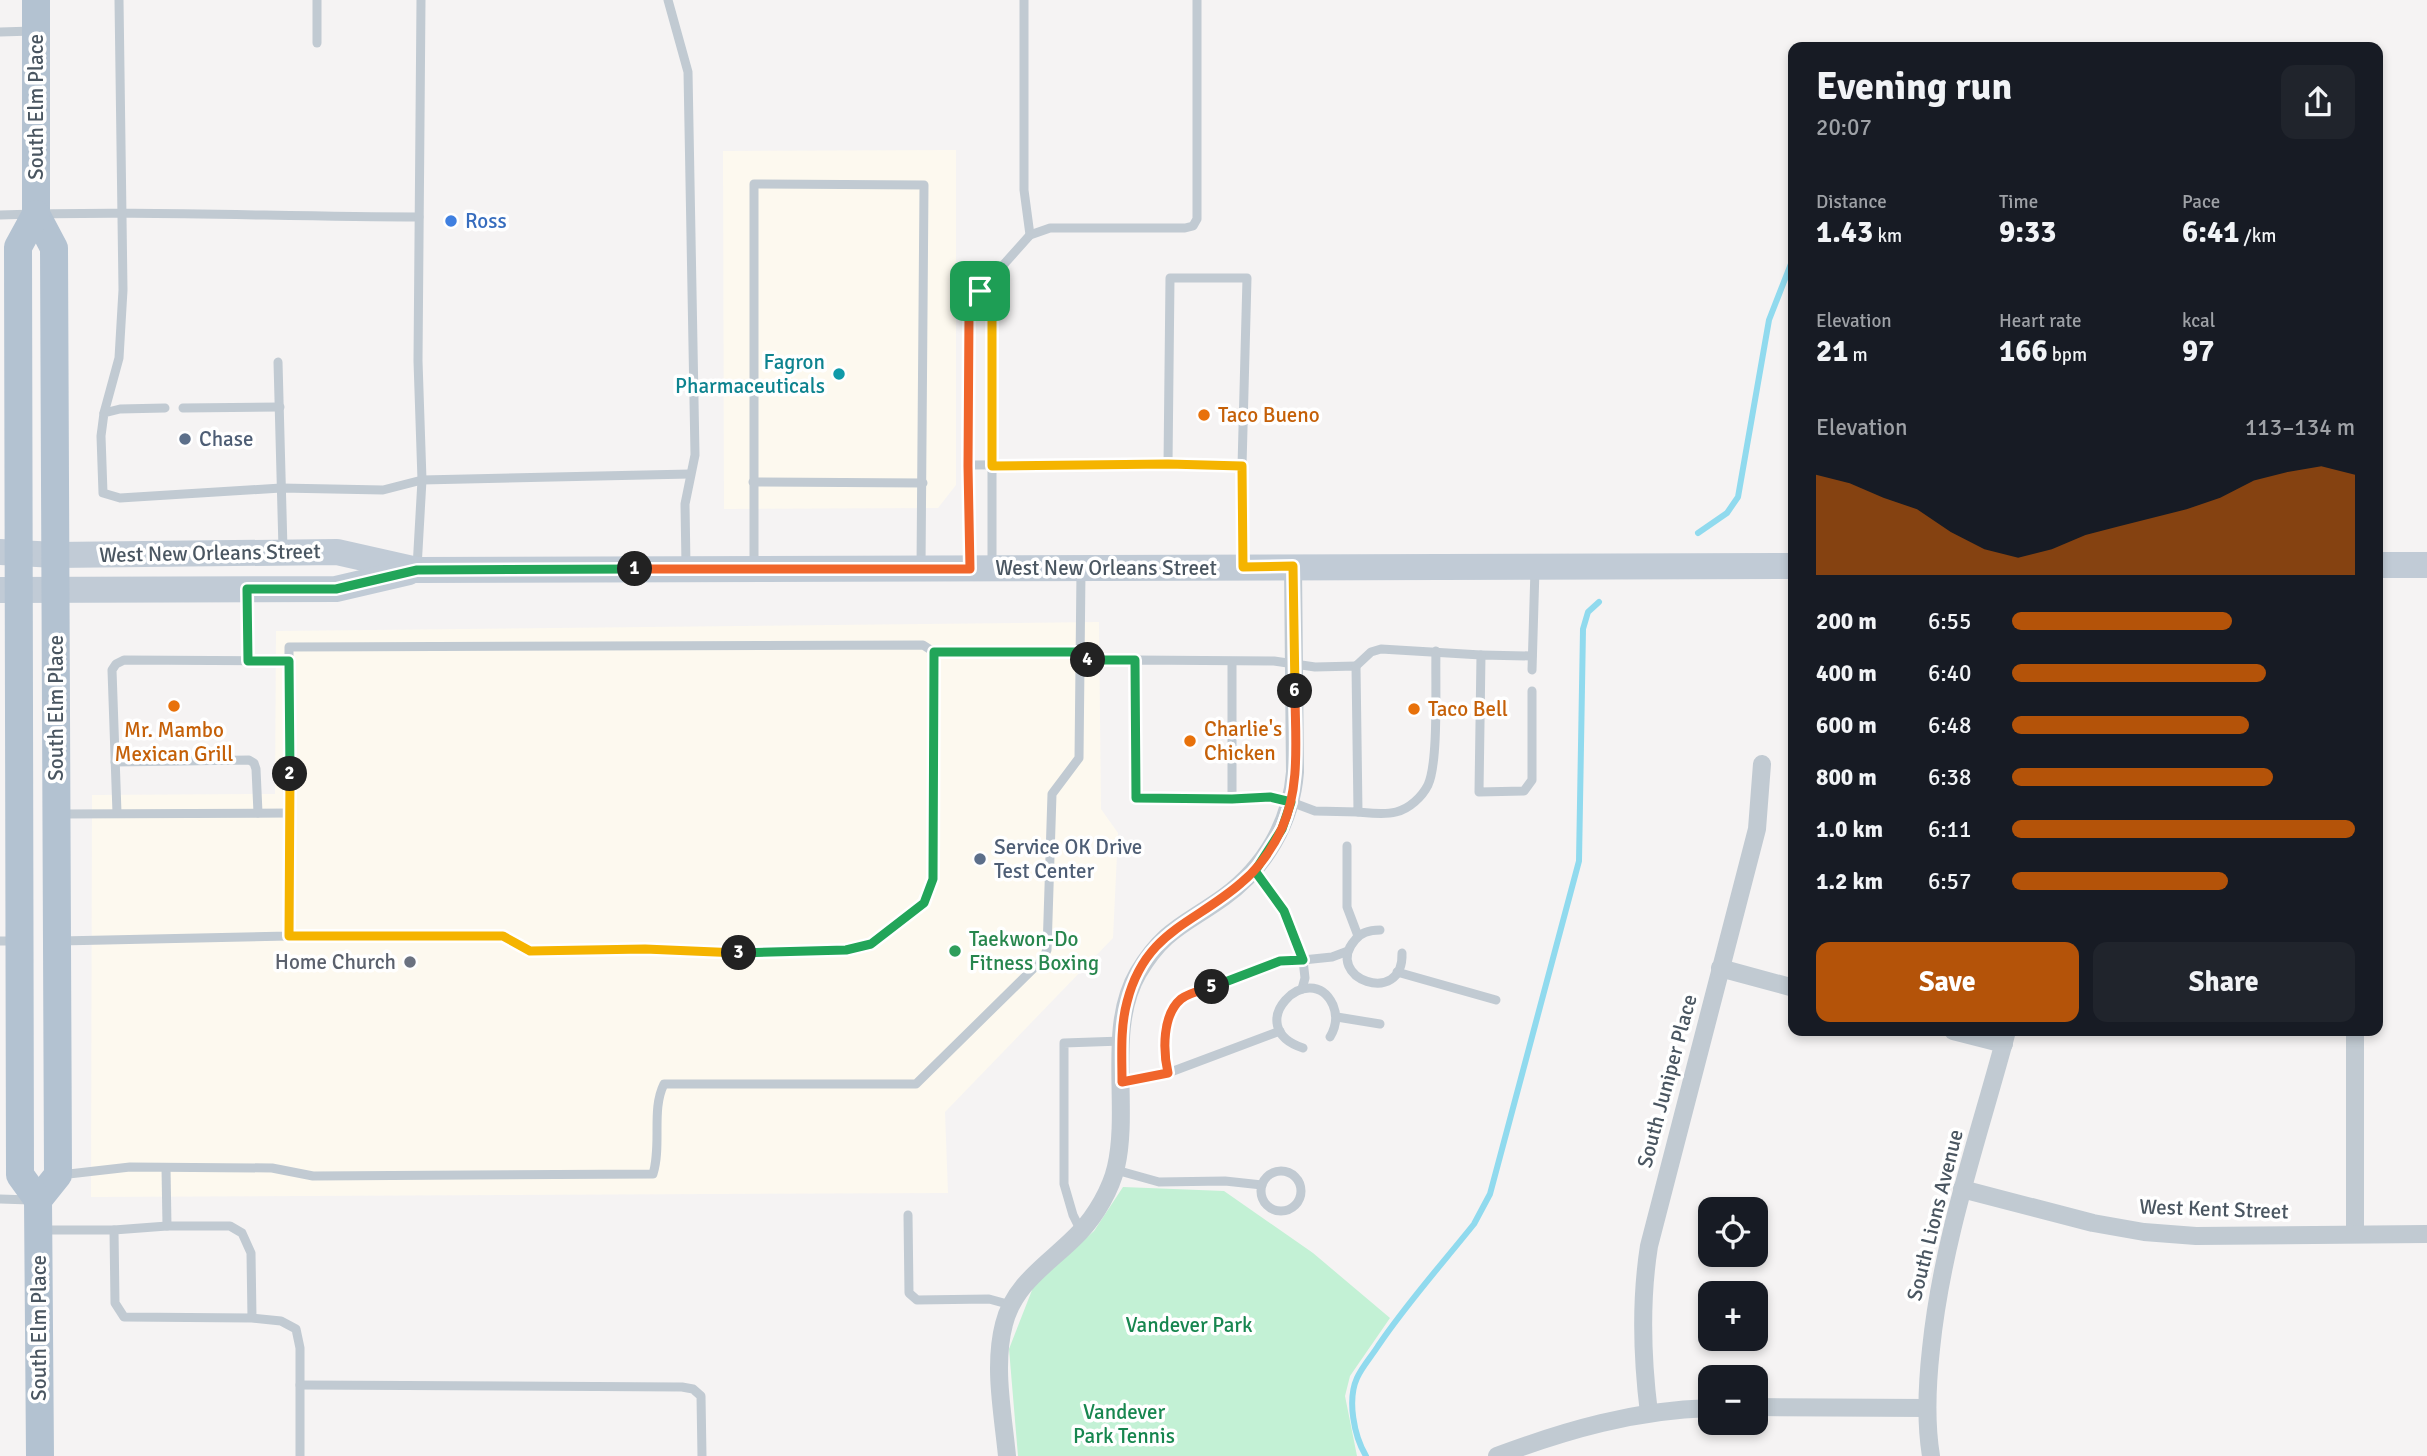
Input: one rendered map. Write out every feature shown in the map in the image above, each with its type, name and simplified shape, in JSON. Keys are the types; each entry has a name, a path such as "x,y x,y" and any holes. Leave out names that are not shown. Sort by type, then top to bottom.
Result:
{"main road":[{"name":"South Elm Place","path":"36,0 36,214 54,248 58,1175"},
{"name":"South Elm Place","path":"36,214 18,247 9,553 9,941 15,1141 20,1175 38,1200 40,1456"},
{"name":"West New Orleans Street","path":"9,553 55,555 337,552 417,570 1788,566"},
{"path":"2383,565 2427,565"},
{"name":"West New Orleans Street","path":"9,590 336,589 417,570"},
{"path":"9,941 57,941"},
{"path":"38,1200 58,1175"}],"street":[{"path":"1007,1456 999,1351 1004,1324 1023,1284 1081,1231 1096,1210 1116,1170 1122,1041 1126,1003 1136,976 1152,951 1169,933 1222,898 1255,871 1282,829 1291,802 1295,772 1293,566"},
{"name":"South Juniper Place","path":"1649,1413 1643,1370 1642,1326 1649,1247 1757,829 1762,764"},
{"path":"1720,968 1788,986"},
{"path":"2355,1036 2355,1234"},
{"name":"South Lions Avenue","path":"1931,1456 1927,1408 1934,1317 1948,1243 2005,1038"},
{"name":"West Kent Street","path":"1962,1189 2093,1223 2144,1232 2196,1236 2427,1234"},
{"path":"1768,1407 1927,1408"},
{"path":"1497,1456 1583,1426 1649,1413 1698,1409"}],"lane":[{"path":"120,0 123,290 119,358 104,412 101,436 103,493 120,498 281,488 383,490 422,480 690,474"},
{"path":"317,0 317,43"},
{"path":"417,570 422,521 418,361 421,0"},
{"path":"668,0 688,72 695,455 685,504 686,569"},
{"path":"1024,0 1024,190 1031,235"},
{"path":"981,569 968,466 969,314 980,291 1031,235 1050,228 1193,226 1197,219 1197,0"},
{"path":"0,32 36,31"},
{"path":"754,569 754,184 832,184 924,185 921,569"},
{"path":"0,215 122,213 419,217"},
{"path":"1168,464 1170,278 1247,278 1242,466 1243,567"},
{"path":"980,291 992,314 992,466 981,569"},
{"path":"278,362 284,552"},
{"path":"183,408 280,407"},
{"path":"104,412 164,408"},
{"path":"968,466 1242,466"},
{"path":"753,482 923,482"},
{"path":"1532,670 1535,567"},
{"path":"58,1175 130,1167 272,1168 313,1176 653,1174 658,1156 658,1096 664,1084 916,1084 1042,960 1047,950 1052,794 1079,758 1082,568"},
{"path":"247,589 248,661"},
{"path":"289,936 289,648 923,645 934,652 1135,660 1274,661 1315,667 1356,666 1371,652 1381,649 1532,656"},
{"path":"1135,660 1136,798 1270,797 1315,811 1396,812 1421,796 1428,785 1434,758 1436,650"},
{"path":"57,941 289,936 503,936 530,951 645,949 759,953 846,950 871,944 924,903 933,879 934,652"},
{"path":"1480,655 1479,792 1524,791 1532,780 1532,691"},
{"path":"117,813 112,670 116,664 124,660 289,661"},
{"path":"1232,662 1232,799"},
{"path":"1356,666 1358,812"},
{"path":"115,762 250,760 254,762 256,769 258,813"},
{"path":"57,814 290,813"},
{"path":"1347,846 1346,907 1358,936"},
{"path":"1255,871 1284,911 1303,960 1306,978 1302,989"},
{"path":"1168,1073 1164,1054 1165,1038 1174,1008 1181,998 1280,961 1332,957 1348,951 1358,936 1365,932 1380,930"},
{"path":"1348,951 1351,969 1364,981 1382,983 1397,972 1402,953"},
{"path":"1397,972 1496,1000"},
{"path":"1303,1048 1285,1039 1277,1023 1280,1005 1293,992 1312,989 1329,999 1336,1017 1330,1037"},
{"path":"1336,1017 1380,1024"},
{"path":"1122,1082 1168,1073 1280,1031"},
{"path":"1081,1231 1064,1184 1064,1043 1122,1041"},
{"path":"166,1168 167,1226"},
{"path":"1116,1170 1159,1182 1225,1181 1262,1185"},
{"path":"1284,1171 1296,1177 1301,1196 1288,1210 1275,1210 1265,1203 1262,1185 1271,1174 1284,1171"},
{"path":"0,1199 38,1200"},
{"path":"908,1215 909,1293 917,1300 989,1299 1011,1305"},
{"path":"39,1230 230,1226 242,1233 251,1253 252,1318"},
{"path":"114,1230 116,1303 124,1317 252,1318 281,1321 296,1329 300,1348 300,1456"},
{"path":"300,1385 682,1387 693,1389 701,1396 702,1456"}],"shaded area":[{"name":"Fagron Pharmaceuticals","path":"956,150 956,485 938,508 724,509 723,151"},
{"path":"1099,622 1101,809 1118,833 1113,938 945,1112 948,1193 91,1197 92,795 275,794 276,631"}],"green space":[{"name":"Vandever Park","path":"1123,1187 1224,1191 1313,1253 1390,1318 1350,1376 1345,1396 1357,1456 1018,1456 1009,1349 1034,1285 1094,1231"}],"waterway":[{"path":"1698,533 1727,513 1738,497 1769,320 1788,271"},
{"path":"1366,1456 1353,1418 1352,1397 1357,1378 1401,1314 1474,1224 1490,1194 1579,861 1583,629 1588,612 1599,602"}],"place":[{"name":"Ross","path":"451,221"},
{"name":"Fagron Pharmaceuticals","path":"839,374"},
{"name":"Taco Bueno","path":"1204,415"},
{"name":"Chase","path":"185,439"},
{"name":"Mr. Mambo Mexican Grill","path":"174,706"},
{"name":"Taco Bell","path":"1414,709"},
{"name":"Charlie's Chicken","path":"1190,741"},
{"name":"Service OK Drive Test Center","path":"980,859"},
{"name":"Taekwon-Do Fitness Boxing","path":"955,951"},
{"name":"Home Church","path":"410,962"}],"route":[{"path":"980,291 969,314 970,569 417,570 336,589 247,589 248,661 289,661 289,936 503,936 530,951 587,952 645,949 759,953 846,950 871,944 924,903 933,879 934,652 1080,652 1080,660 1135,660 1136,798 1270,797 1291,802 1282,829 1255,871 1284,911 1303,960 1280,961 1181,998 1174,1008 1165,1038 1164,1054 1168,1073 1122,1082 1126,1003 1136,976 1152,951 1169,933 1222,898 1255,871 1267,852 1282,829 1291,802 1295,772 1293,566 1243,567 1242,466 992,466 992,314 980,291"}],"park label":[{"name":"Vandever Park Tennis","path":"1124,1424"}]}
